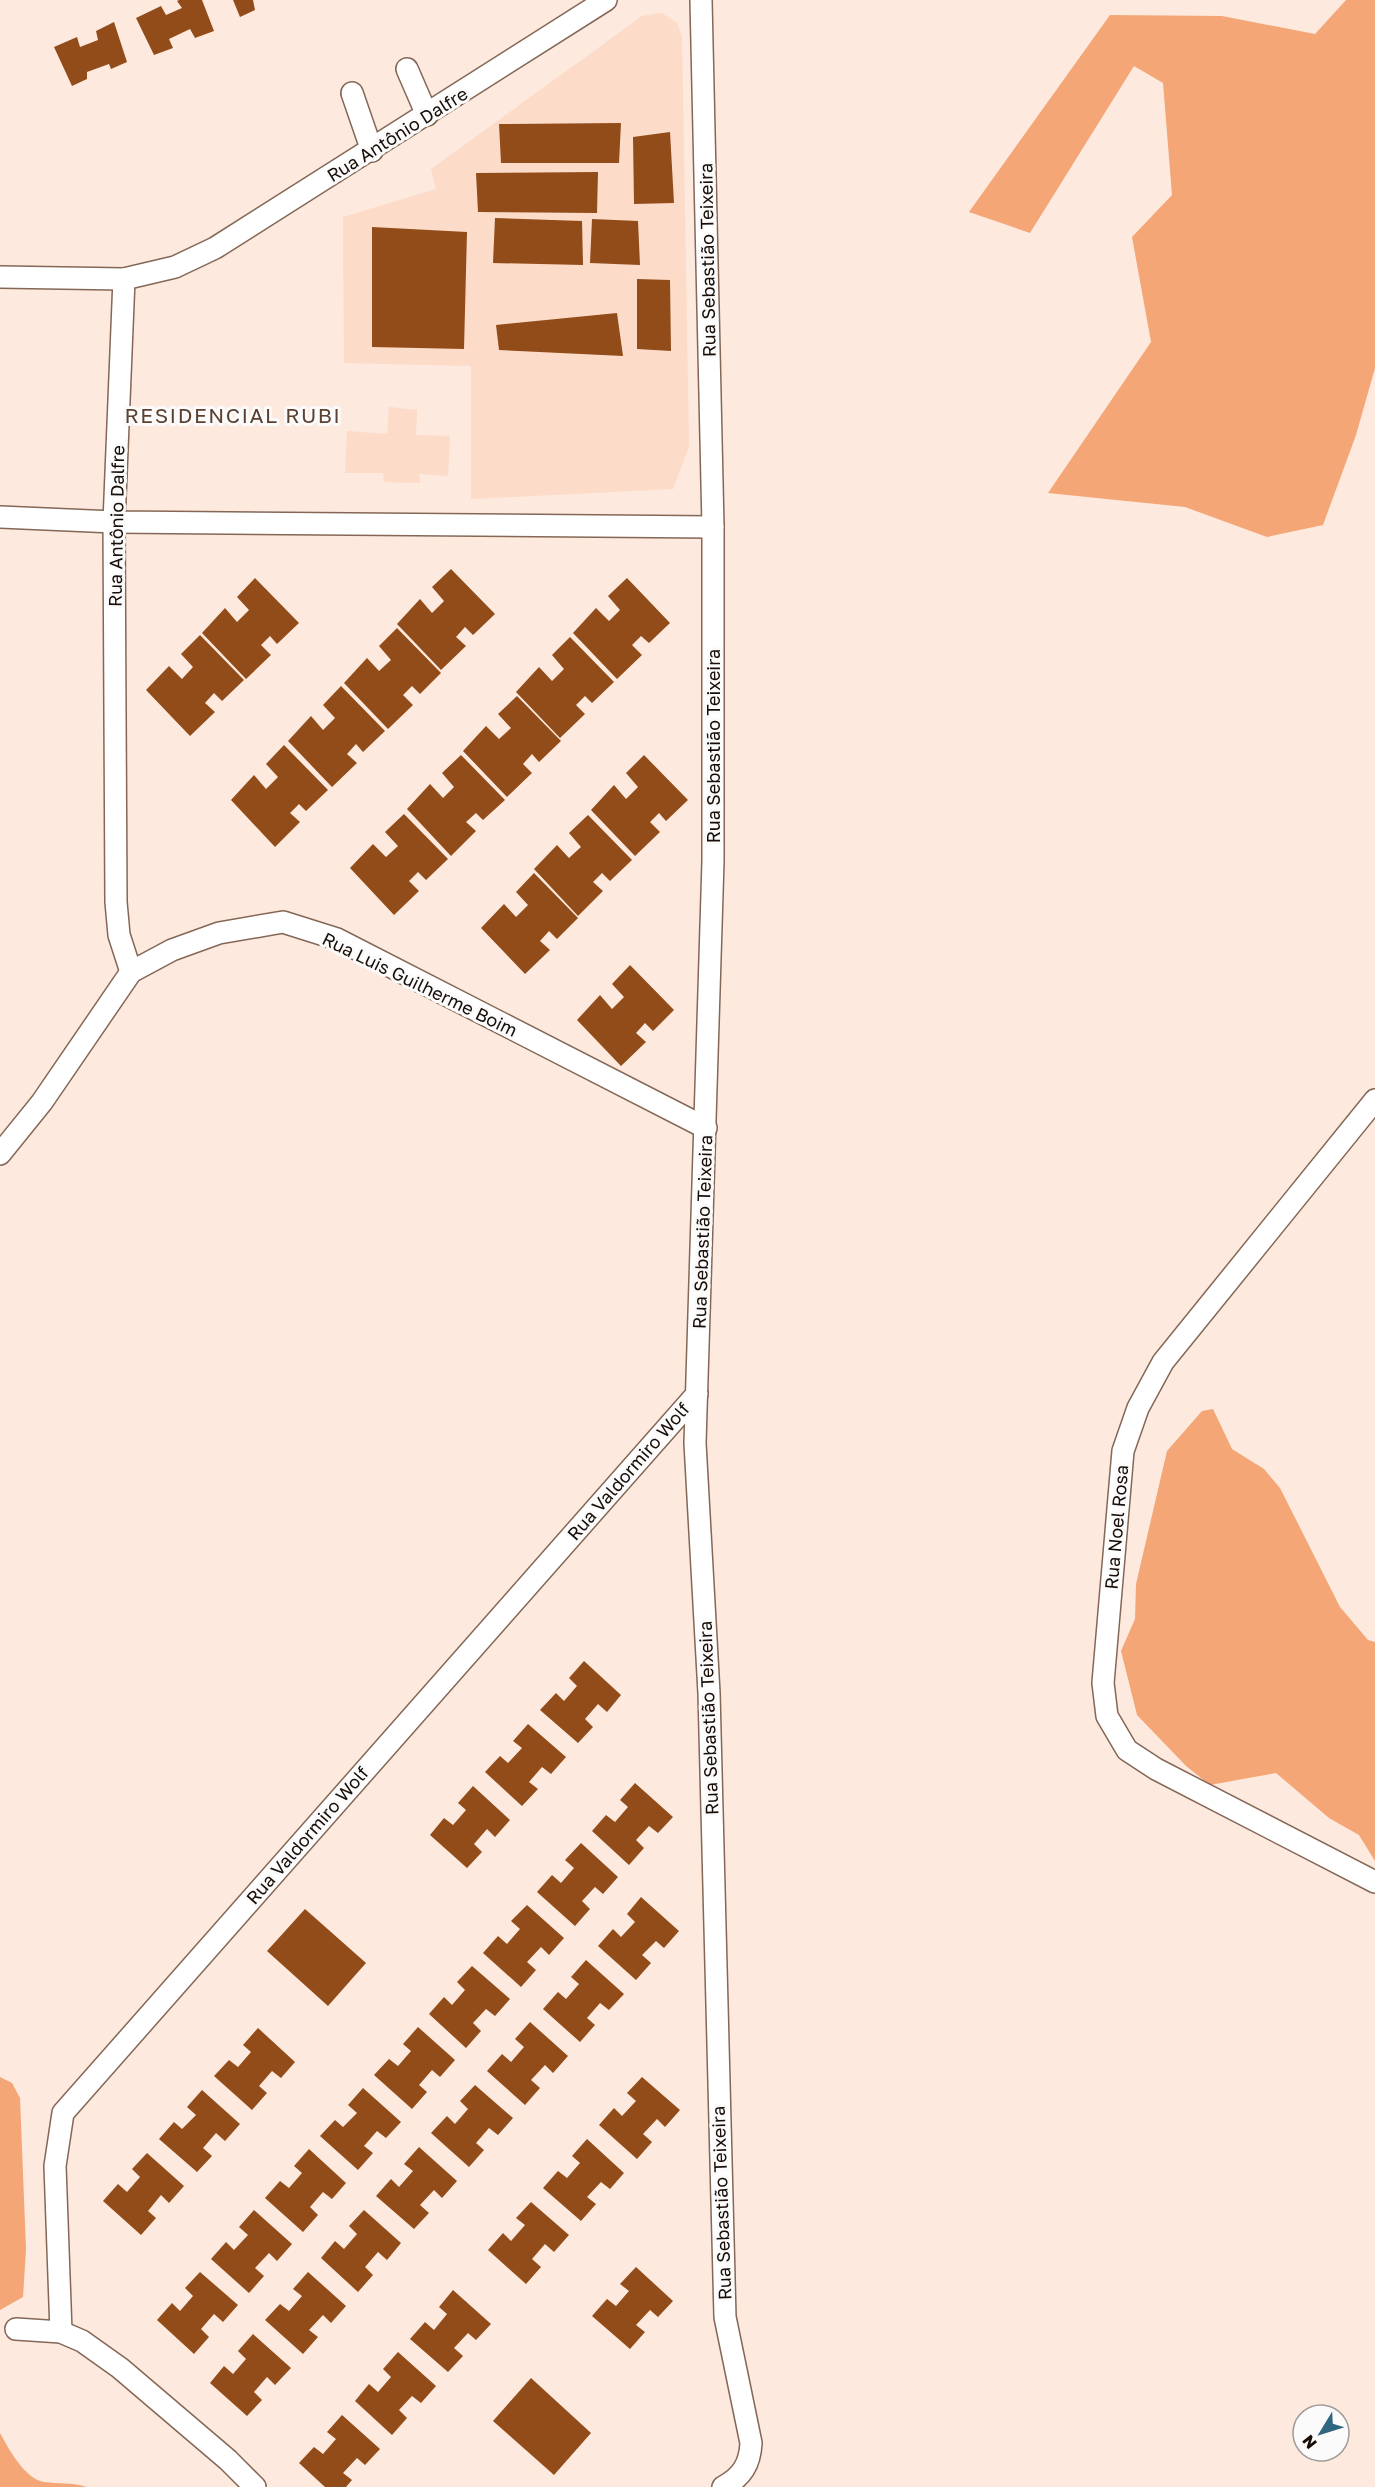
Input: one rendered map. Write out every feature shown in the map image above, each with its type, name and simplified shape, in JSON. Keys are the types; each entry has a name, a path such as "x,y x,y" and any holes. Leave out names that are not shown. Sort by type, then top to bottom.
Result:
{"street":[{"name":"Rua Antônio Dalfre","path":"131,972 119,935 116,902 114,522 124,279 175,267 215,249 606,0"},
{"name":"Rua Sebastião Teixeira","path":"701,0 713,527 713,861 695,1443 709,1693 719,2178 725,2317 751,2444 750,2461 740,2475 723,2487"},
{"path":"407,69 427,115"},
{"path":"352,93 372,151"},
{"path":"0,277 124,279"},
{"path":"0,517 114,522 713,527"},
{"name":"Rua Luis Guilherme Boim","path":"0,1154 42,1102 131,972 172,950 219,933 284,922 337,939 706,1128"},
{"name":"Rua Noel Rosa","path":"1375,1100 1162,1362 1138,1408 1123,1451 1103,1683 1107,1716 1128,1750 1156,1769 1375,1882"},
{"name":"Rua Valdormiro Wolf","path":"61,2332 56,2166 63,2113 697,1394"},
{"path":"16,2329 61,2332 82,2341 120,2368 228,2460 255,2487"}],"shaded area":[{"path":"1346,0 1375,0 1375,368 1356,435 1323,525 1267,537 1185,507 1048,493 1151,342 1132,237 1172,195 1163,83 1134,66 1030,233 969,212 1110,15 1222,16 1315,34"},
{"path":"662,13 677,23 682,37 689,447 673,489 471,499 471,366 344,363 343,217 436,189 431,169 642,16"},
{"path":"389,407 417,410 416,435 450,436 448,476 419,474 420,483 384,482 383,473 345,473 347,431 387,434"},
{"path":"1213,1409 1232,1449 1264,1469 1280,1488 1340,1607 1368,1640 1375,1642 1375,1861 1359,1835 1329,1818 1276,1773 1210,1785 1186,1766 1137,1715 1121,1651 1135,1619 1136,1584 1167,1451 1202,1411"},
{"path":"0,2077 12,2083 20,2098 26,2249 23,2297 0,2310"},
{"path":"0,2433 18,2462 37,2480 87,2487 0,2487"}],"building":[{"path":"179,0 202,0 214,31 195,38 190,29 169,39 173,48 154,55 136,18 161,6 166,15 182,8 177,1"},
{"path":"233,0 253,0 255,10 240,17"},
{"path":"114,22 127,62 111,69 109,64 87,72 87,79 72,86 54,47 77,37 80,47 98,40 96,31"},
{"path":"621,123 619,163 501,163 499,124"},
{"path":"670,132 674,203 634,204 633,137"},
{"path":"598,172 597,213 478,212 476,173"},
{"path":"495,218 582,221 583,265 493,263"},
{"path":"592,219 638,221 640,265 590,263"},
{"path":"372,227 467,232 464,349 372,347"},
{"path":"637,279 670,280 671,351 637,349"},
{"path":"617,313 623,356 499,350 496,325"},
{"path":"451,569 495,614 473,635 465,627 456,637 466,646 441,670 397,624 420,599 432,613 444,601 432,587"},
{"path":"255,578 299,623 277,644 270,636 261,645 271,655 246,679 202,633 225,608 237,622 249,610 237,597"},
{"path":"627,578 670,623 649,643 641,636 632,645 642,655 617,679 573,633 596,608 609,621 620,610 608,596"},
{"path":"397,628 441,673 420,694 412,686 403,695 413,705 388,729 344,683 367,658 379,671 391,660 379,646"},
{"path":"200,635 244,680 222,701 214,693 205,703 215,712 190,736 146,690 169,666 182,679 193,667 181,654"},
{"path":"570,637 614,682 592,703 585,696 576,705 585,714 560,738 516,692 539,667 552,681 564,669 552,655"},
{"path":"341,686 385,731 363,752 356,744 347,754 357,763 332,787 288,741 311,716 323,730 335,718 323,705"},
{"path":"517,696 561,741 539,762 532,754 523,764 532,773 507,797 463,751 486,726 499,739 511,728 498,714"},
{"path":"284,745 328,790 306,811 299,804 290,813 300,822 275,847 231,800 254,775 266,789 278,777 266,764"},
{"path":"461,755 505,800 483,820 476,813 466,822 476,831 451,856 407,809 430,784 443,798 454,787 442,773"},
{"path":"644,755 688,800 666,821 659,813 650,822 660,832 635,856 591,810 614,785 626,799 638,787 626,773"},
{"path":"404,814 448,859 426,880 418,872 409,881 419,891 394,915 350,868 373,844 386,857 398,846 385,832"},
{"path":"588,815 632,860 610,881 602,873 593,882 603,891 578,916 534,869 557,845 569,858 581,847 569,833"},
{"path":"534,873 578,918 557,939 549,931 540,941 550,950 525,974 481,928 504,904 516,917 528,905 516,892"},
{"path":"630,965 674,1010 653,1031 645,1023 636,1033 646,1042 621,1066 577,1020 600,995 612,1009 624,997 612,984"},
{"path":"584,1661 621,1695 607,1712 598,1704 585,1719 593,1727 578,1743 540,1710 556,1693 564,1701 577,1686 569,1678"},
{"path":"528,1724 566,1757 551,1774 542,1767 529,1782 538,1789 522,1806 485,1772 500,1756 508,1763 522,1748 513,1741"},
{"path":"635,1783 673,1817 658,1833 649,1826 636,1840 644,1848 629,1865 592,1831 606,1815 615,1822 628,1807 620,1800"},
{"path":"473,1786 510,1820 495,1837 487,1829 474,1844 482,1852 467,1868 430,1835 444,1818 453,1825 466,1810 458,1803"},
{"path":"581,1843 618,1877 603,1894 595,1887 582,1901 590,1909 575,1926 537,1892 552,1875 561,1883 574,1868 565,1860"},
{"path":"641,1897 679,1931 664,1948 656,1941 642,1955 651,1963 636,1980 598,1946 613,1929 621,1937 635,1922 627,1914"},
{"path":"527,1905 564,1938 549,1955 541,1947 527,1962 536,1970 521,1987 483,1953 498,1936 507,1944 520,1929 511,1921"},
{"path":"305,1909 366,1963 328,2006 267,1951"},
{"path":"586,1960 624,1994 609,2010 600,2003 587,2018 595,2025 580,2042 543,2009 558,1992 566,1999 579,1984 571,1977"},
{"path":"472,1966 510,1999 495,2016 486,2009 473,2023 481,2031 466,2048 429,2014 444,1997 452,2005 465,1990 457,1982"},
{"path":"530,2022 568,2056 553,2073 545,2065 531,2080 540,2088 525,2105 487,2071 502,2054 511,2062 524,2047 515,2039"},
{"path":"418,2027 455,2060 440,2077 432,2070 419,2085 427,2092 412,2109 374,2075 389,2059 398,2066 411,2051 403,2044"},
{"path":"258,2028 295,2062 281,2078 272,2071 259,2086 267,2093 252,2110 214,2076 229,2060 238,2067 251,2052 243,2045"},
{"path":"642,2077 680,2110 665,2127 657,2119 643,2134 652,2142 637,2159 599,2125 614,2108 622,2116 636,2101 627,2093"},
{"path":"475,2085 513,2118 498,2135 489,2128 476,2143 484,2150 469,2167 431,2133 447,2116 455,2124 468,2109 460,2101"},
{"path":"363,2088 401,2122 386,2138 377,2131 364,2146 373,2153 358,2170 320,2136 335,2120 343,2127 357,2113 348,2105"},
{"path":"202,2090 240,2124 225,2141 216,2133 203,2148 212,2156 197,2172 159,2139 174,2122 182,2129 196,2115 187,2107"},
{"path":"587,2139 624,2173 610,2189 601,2182 587,2197 596,2204 581,2221 543,2188 558,2171 567,2178 580,2163 572,2156"},
{"path":"419,2147 457,2181 442,2198 434,2190 420,2205 429,2213 414,2229 376,2196 391,2179 399,2187 413,2171 404,2164"},
{"path":"309,2149 346,2183 332,2199 323,2192 310,2207 318,2215 303,2232 265,2198 280,2181 289,2188 302,2173 294,2166"},
{"path":"147,2153 184,2186 169,2203 161,2195 148,2211 156,2218 141,2235 103,2201 118,2184 127,2192 140,2177 132,2169"},
{"path":"531,2202 569,2235 554,2252 545,2244 532,2259 541,2267 526,2284 488,2250 503,2233 511,2241 525,2225 516,2218"},
{"path":"254,2210 292,2244 277,2261 269,2253 255,2268 264,2276 249,2293 211,2259 226,2242 234,2250 248,2235 239,2227"},
{"path":"364,2210 401,2243 387,2260 378,2252 365,2267 373,2275 358,2292 321,2258 335,2241 344,2249 357,2234 349,2226"},
{"path":"636,2267 673,2301 658,2317 650,2310 636,2325 645,2332 630,2349 592,2316 607,2299 616,2306 629,2291 620,2284"},
{"path":"200,2272 238,2305 223,2322 214,2314 201,2329 209,2337 194,2354 157,2320 172,2303 180,2311 193,2296 185,2288"},
{"path":"308,2272 346,2306 331,2323 323,2315 309,2330 318,2337 303,2354 265,2320 280,2304 289,2311 302,2296 293,2289"},
{"path":"453,2290 491,2324 476,2340 468,2333 454,2348 463,2356 448,2372 410,2339 425,2322 434,2330 447,2314 439,2307"},
{"path":"253,2334 291,2368 275,2385 267,2377 254,2392 262,2400 247,2416 210,2383 224,2366 233,2374 246,2359 238,2351"},
{"path":"398,2352 436,2386 421,2403 412,2396 399,2410 407,2418 392,2435 355,2401 369,2384 378,2392 391,2377 383,2369"},
{"path":"531,2378 591,2433 554,2475 493,2421"},
{"path":"342,2415 380,2449 365,2465 357,2458 343,2473 352,2480 346,2487 325,2487 299,2463 314,2447 323,2454 336,2439 327,2432"}],"district":[{"name":"RESIDENCIAL RUBI","path":"233,415"}]}
